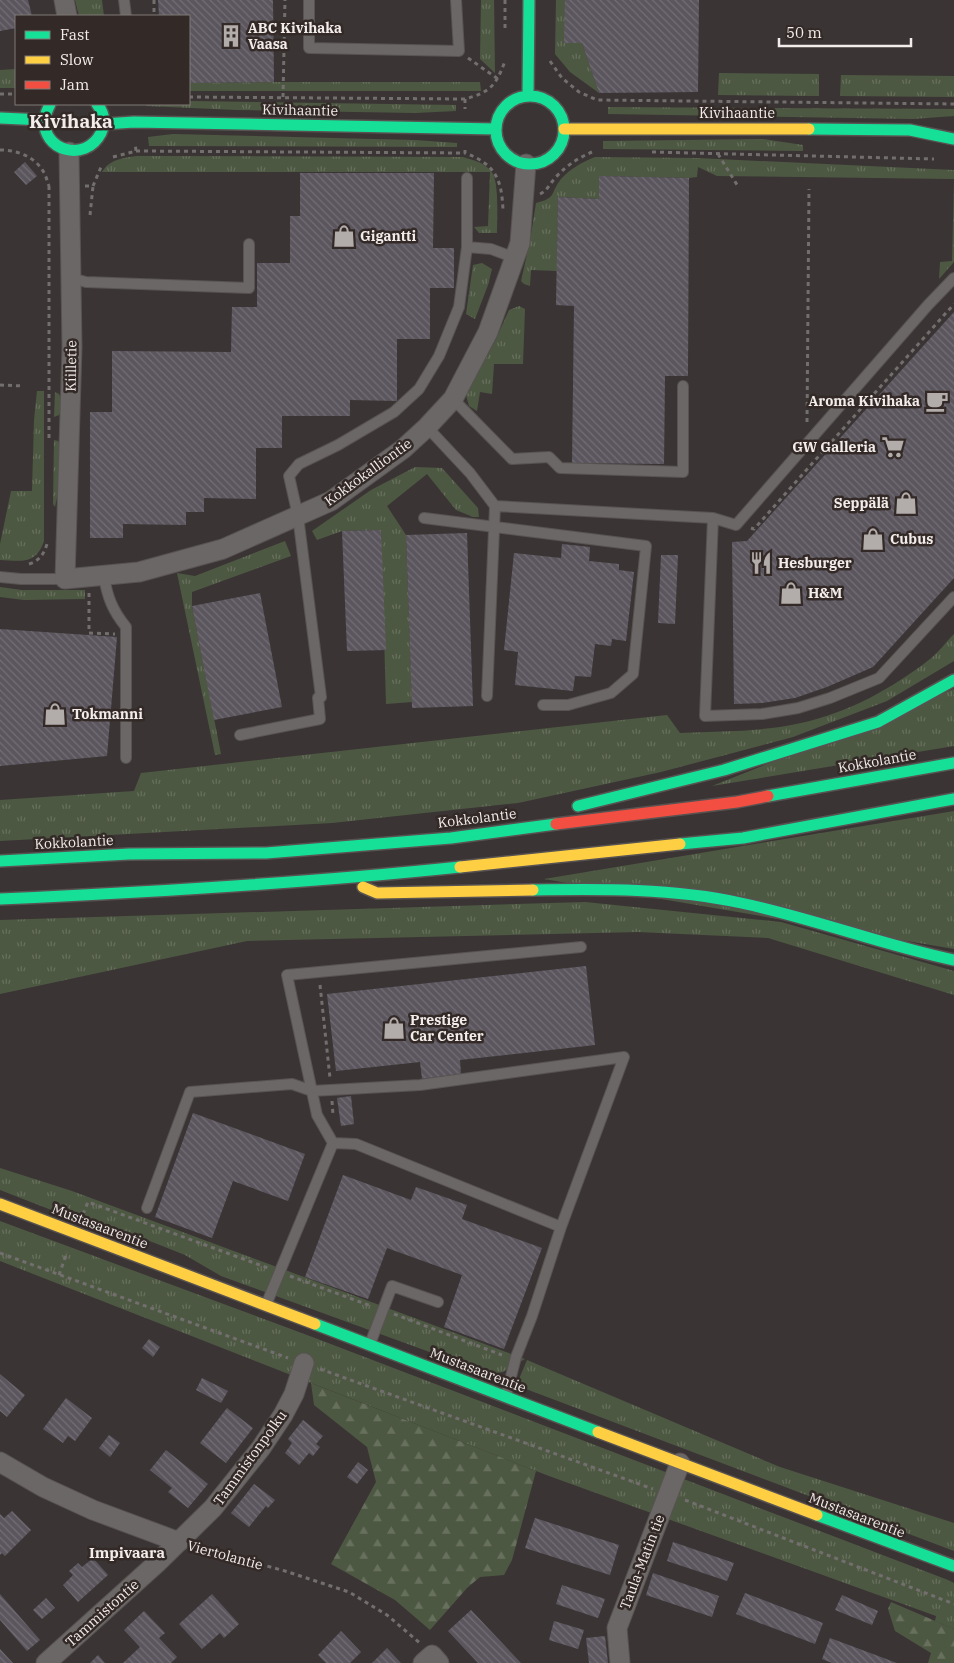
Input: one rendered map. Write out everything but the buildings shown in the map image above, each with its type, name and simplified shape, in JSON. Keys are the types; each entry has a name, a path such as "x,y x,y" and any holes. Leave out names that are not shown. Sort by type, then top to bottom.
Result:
{"main road":[{"path":"528,96 529,0"},
{"path":"528,96 539,97 549,101 557,108 562,118 564,129 563,140 558,151 549,159 538,164 526,164 507,156 499,143 496,128 498,119 506,106 518,98 528,96"},
{"path":"50,105 44,120 48,137 60,149 69,152 79,152 88,148 102,134 103,115 98,105"},
{"path":"0,118 44,120"},
{"name":"Kivihaantie","path":"104,124 134,122 496,128"},
{"name":"Kivihaantie","path":"564,129 768,128 910,130 942,125"},
{"name":"Kivihaantie","path":"910,130 954,139"},
{"path":"563,810 724,770 878,722 954,680"},
{"name":"Kokkolantie","path":"0,860 129,854 266,853 451,838 737,802 954,763"},
{"path":"0,899 136,893 343,879 743,838 954,799"},
{"path":"451,838 544,814"},
{"path":"343,879 377,893 602,889 648,890 710,897 768,910 895,946 954,960"},
{"name":"Mustasaarentie","path":"0,1204 951,1567"}],"street":[{"path":"64,0 67,15"},
{"name":"Kiilletie","path":"65,579 72,347 69,152"},
{"name":"Kokkokalliontie","path":"65,579 138,572 223,549 331,501 403,449 453,399 488,332 520,243 526,164"},
{"name":"Tammistonpolku","path":"179,1542 213,1508 261,1448 283,1415 294,1394 304,1363"},
{"name":"Viertolantie","path":"0,1462 43,1487 93,1510 179,1542"},
{"name":"Taula-Matin tie","path":"620,1663 617,1628 680,1463"},
{"name":"Tammistontie","path":"46,1663 179,1542"}],"lane":[{"path":"124,0 126,15"},
{"path":"309,0 309,48 459,51 456,0"},
{"path":"240,736 320,719 318,698 321,696 298,516 289,476 299,464 338,445 394,412 419,389 439,356 458,307 467,247 467,178"},
{"path":"71,278 86,282 249,288 249,244"},
{"path":"467,247 491,249 515,258"},
{"path":"495,506 713,518 736,525 928,305 954,278"},
{"path":"453,399 512,459 549,457 560,468 684,472 683,386"},
{"path":"427,427 470,473 495,506 487,696"},
{"path":"424,518 646,546 633,674 611,693 568,705 543,706"},
{"path":"713,518 705,716 762,714 798,708 830,698 879,678 954,597"},
{"name":"Kokkokalliontie","path":"0,577 65,579"},
{"path":"96,577 107,594 116,615 126,627 126,758"},
{"path":"334,1143 317,1115 287,975 580,947"},
{"path":"146,1208 190,1092 292,1084 312,1091 420,1086 624,1057 561,1226 532,1316 515,1360 506,1397"},
{"path":"334,1143 356,1144 561,1226"},
{"path":"265,1306 334,1143"},
{"path":"370,1345 392,1286 438,1302"}],"path":[{"path":"154,0 154,15"},
{"path":"283,97 285,0"},
{"path":"459,51 498,79"},
{"path":"190,97 464,99 483,94 498,79 505,61 551,60 562,78 579,92 597,100 954,104"},
{"path":"0,94 15,94"},
{"path":"464,99 465,153"},
{"path":"502,195 541,194 546,191 555,177 576,159 594,151 597,100"},
{"path":"136,151 465,153 482,159 497,176 502,195 503,215"},
{"path":"651,152 940,159"},
{"path":"718,154 739,188"},
{"path":"49,186 49,448"},
{"path":"89,221 93,186"},
{"path":"809,189 807,427 828,446"},
{"path":"736,525 754,529 954,304"},
{"path":"0,385 23,386"},
{"path":"22,565 37,561 44,552 48,542"},
{"path":"96,577 89,633 120,634"},
{"path":"318,972 331,1090 334,1143"},
{"path":"83,1214 88,1202 515,1360"},
{"path":"0,1253 668,1494 954,1604"},
{"name":"Viertolantie","path":"179,1542 285,1571 349,1592 387,1615 431,1660"}],"green space":[{"path":"75,0 102,0 104,15 79,15"},
{"path":"481,0 494,0 495,73 480,59"},
{"path":"556,0 565,0 565,42 582,43 599,93 570,72 555,54"},
{"path":"15,69 15,88 0,88 0,70"},
{"path":"719,73 819,74 819,96 718,95"},
{"path":"841,75 954,76 954,97 840,96"},
{"path":"480,82 481,91 190,91 190,83"},
{"path":"190,101 456,105 456,111 415,113 237,110 146,106 190,105"},
{"path":"608,107 954,109 954,116 913,119 608,114"},
{"path":"173,134 415,140 457,143 457,147 149,146 148,137"},
{"path":"763,139 803,145 803,151 603,149 603,141"},
{"path":"137,156 463,157 484,165 493,174 497,194 497,233 479,233 474,227 488,226 490,172 102,172 113,162"},
{"path":"595,157 697,158 954,170 954,179 717,176 698,167 697,177 689,178 599,176 599,199 558,197 557,271 531,270 530,286 524,284 521,281 536,203 550,197 561,179 568,172"},
{"path":"954,179 954,262 939,279 940,262 952,261"},
{"path":"482,263 492,269 475,319 466,314 473,265"},
{"path":"519,306 525,309 523,364 494,364 492,394 480,392 477,411 469,406 466,395 495,341 509,310"},
{"path":"37,391 44,391 44,541 41,549 32,558 21,561 0,560 0,544 11,491 32,491 34,420"},
{"path":"55,392 59,394 61,399 61,410 59,415 54,417"},
{"path":"54,440 58,441 61,445 60,484 55,507 53,504"},
{"path":"415,467 442,468 478,508 479,517 473,517 456,510 427,474 387,506 406,535 412,702 386,704 381,530 342,531 317,540 312,531 371,490"},
{"path":"285,541 291,556 192,592 192,606 221,754 215,755 177,573 195,576"},
{"path":"0,587 22,590 85,590 85,599 24,600 0,597"},
{"path":"954,634 954,661 887,701 793,737 661,772 518,803 332,823 0,841 0,800 134,791 141,773 667,715 680,733 756,730 801,723 819,719 853,706 901,680 930,659"},
{"path":"954,689 954,746 712,786"},
{"path":"954,811 954,949 544,879"},
{"path":"585,902 781,922 954,971 954,995 768,938 638,932 247,941 0,994 0,920"},
{"path":"0,1168 72,1191 525,1359 503,1372 490,1374 221,1276 185,1255 132,1234 95,1227 0,1190"},
{"path":"0,1221 315,1338 948,1580 954,1583 954,1629 935,1621 936,1616 549,1476 0,1261"},
{"path":"527,1360 780,1467 954,1523 954,1551 526,1389 519,1379"},
{"path":"311,1383 536,1471 512,1560 504,1575 480,1577 467,1588 430,1630 395,1600 331,1564 376,1482 367,1447 314,1405"},
{"path":"891,1602 954,1629 954,1663 928,1663 931,1653 895,1631 888,1609"}],"traffic: fast":[{"path":"528,96 529,0"},
{"path":"530,96 543,98 554,106 562,117 564,130 562,143 554,154 543,162 530,164 517,162 506,154 498,143 496,130 498,117 506,106 517,98 530,96"},
{"path":"50,105 45,119 46,130 50,139 66,149 75,150 85,148 94,143 101,133 104,118 98,105"},
{"path":"0,118 44,120"},
{"path":"104,124 134,122 496,129"},
{"path":"809,129 910,130 954,139"},
{"path":"578,806 724,770 878,722 954,680"},
{"path":"768,796 954,763"},
{"path":"680,844 743,838 954,799"},
{"path":"0,861 129,854 266,853 451,838 556,824"},
{"path":"0,899 230,886 460,867"},
{"path":"533,890 637,890 715,898 768,909 900,947 954,960"},
{"path":"315,1324 598,1432"},
{"path":"817,1515 954,1566"}],"traffic: slow":[{"path":"564,129 809,129"},
{"path":"460,867 680,844"},
{"path":"363,887 377,893 533,890"},
{"path":"0,1204 315,1324"},
{"path":"598,1432 817,1515"}],"traffic: jam":[{"path":"556,824 737,802 768,796"}],"place":[{"name":"ABC Kivihaka Vaasa","path":"231,36"},
{"name":"Gigantti","path":"344,236"},
{"name":"Aroma Kivihaka","path":"937,401"},
{"name":"GW Galleria","path":"893,447"},
{"name":"Seppälä","path":"906,503"},
{"name":"Cubus","path":"873,539"},
{"name":"Hesburger","path":"761,563"},
{"name":"H&M","path":"791,593"},
{"name":"Tokmanni","path":"55,714"},
{"name":"Prestige Car Center","path":"394,1028"}],"district":[{"name":"Kivihaka","path":"71,121"},
{"name":"Impivaara","path":"127,1552"}]}
